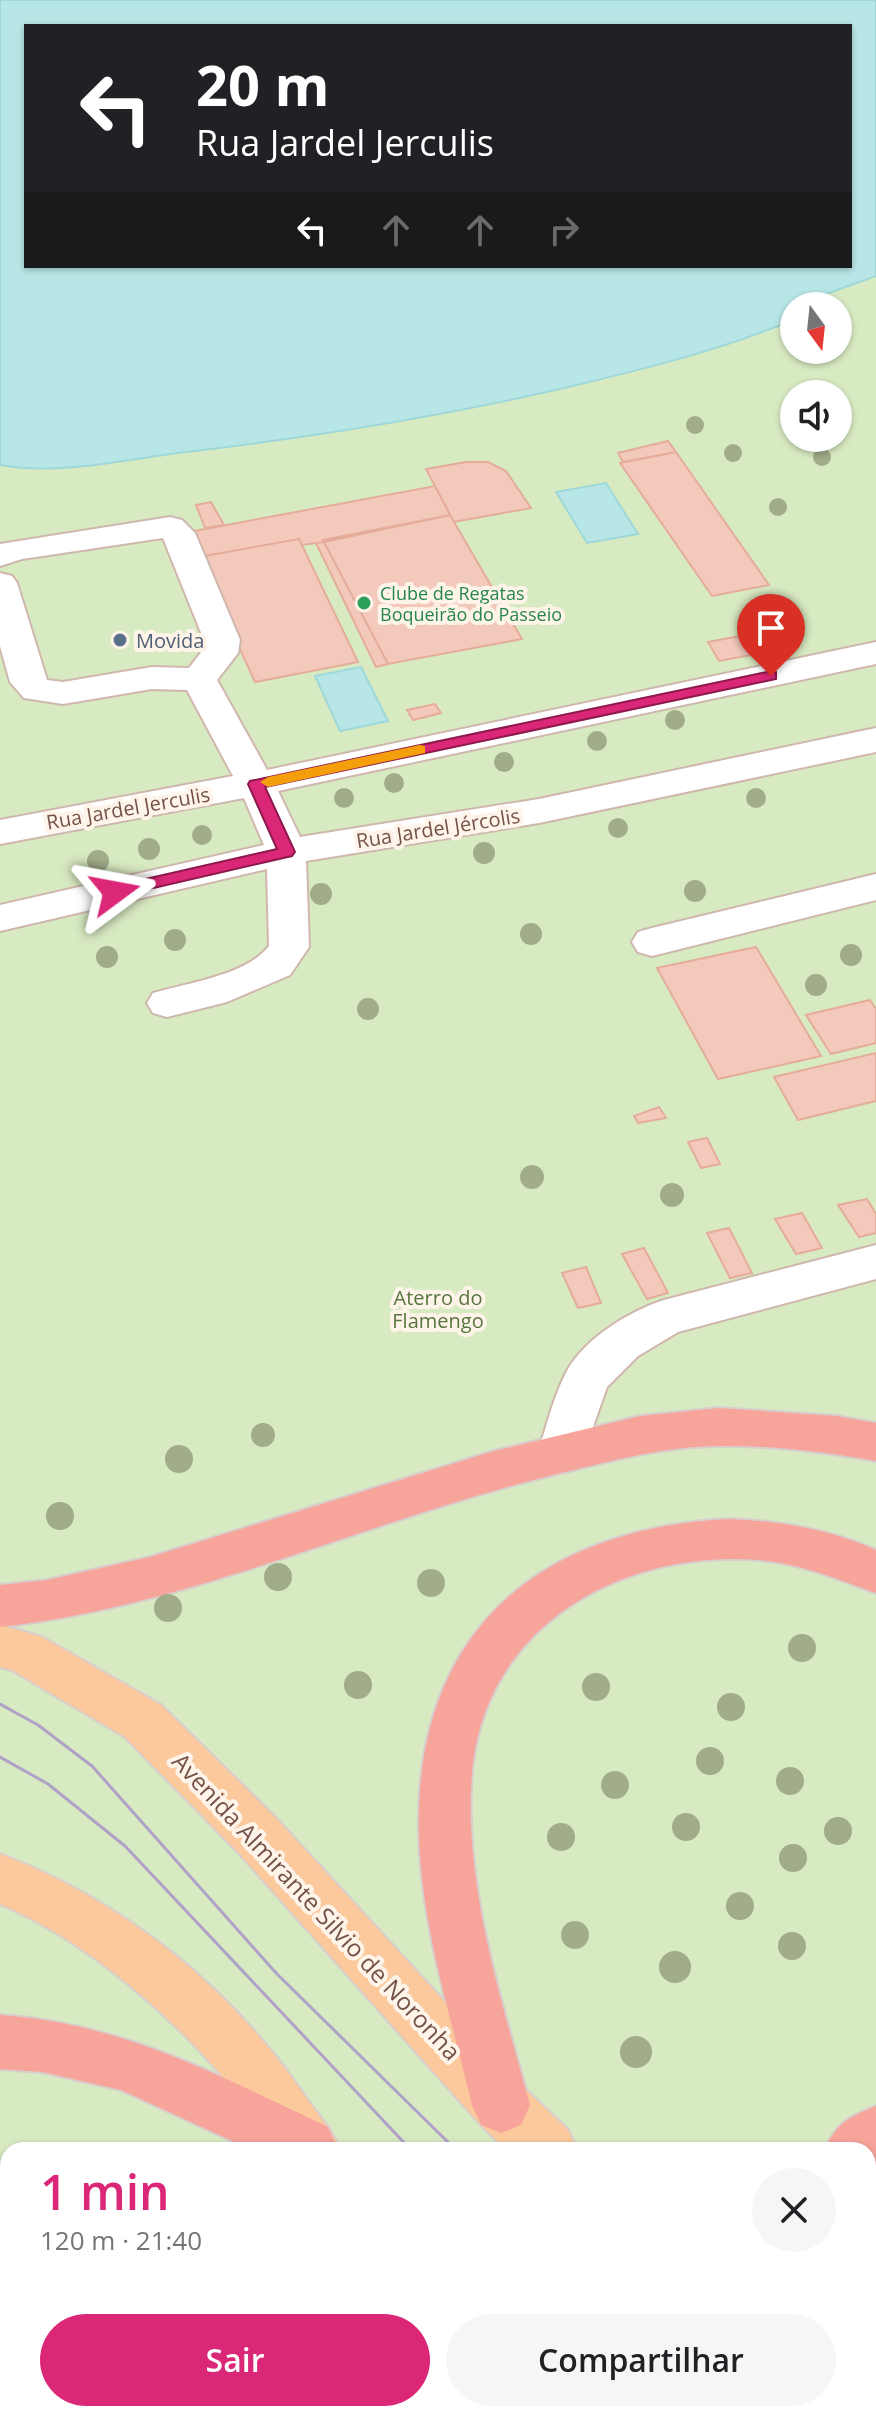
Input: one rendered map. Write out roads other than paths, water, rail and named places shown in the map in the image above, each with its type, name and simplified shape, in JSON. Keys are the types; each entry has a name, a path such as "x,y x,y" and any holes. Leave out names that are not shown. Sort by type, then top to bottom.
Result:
{"highway":[{"path":"0,1606 47,1601 150,1578 479,1474 640,1435 719,1427 836,1435 876,1442"},
{"path":"501,2105 451,1889 444,1791 447,1752 456,1718 468,1687 490,1648 518,1616 568,1581 622,1556 670,1543 750,1539 795,1545 876,1572"},
{"path":"0,2042 52,2045 99,2054 139,2069 294,2142"}],"main road":[{"name":"Avenida Almirante Silvio de Noronha","path":"0,1646 24,1652 143,1721 257,1835 501,2105 540,2142"},
{"path":"0,1879 71,1914 154,1974 200,2012 260,2079 304,2142"}],"lane":[{"path":"0,556 15,550 170,527 178,533 222,640 220,653 199,679"},
{"path":"0,583 28,682 37,690 63,693 152,678 199,679"},
{"name":"Rua Jardel Jerculis","path":"0,832 256,784 876,653"},
{"path":"167,1003 227,988 276,965 289,947 287,852 256,784 199,679"},
{"name":"Rua Jardel Jércolis","path":"0,918 287,852 539,811 876,740"},
{"path":"652,942 876,887"},
{"path":"562,1452 587,1378 622,1343 664,1318 876,1262"}],"water":[{"path":"0,0 876,0 876,276 832,292 780,292 780,325 716,348 612,377 436,415 337,432 46,469 0,465"},
{"path":"606,483 638,534 587,543 556,492"},
{"path":"361,667 388,721 340,731 315,676"}],"tram line":[{"path":"0,1704 38,1725 92,1766 277,1974 448,2142"},
{"path":"0,1757 48,1784 125,1846 403,2142"}],"place":[{"name":"Clube de Regatas Boqueirão do Passeio","path":"364,603"},
{"name":"Movida","path":"120,640"}],"park label":[{"name":"Aterro do Flamengo","path":"438,1308"}]}
